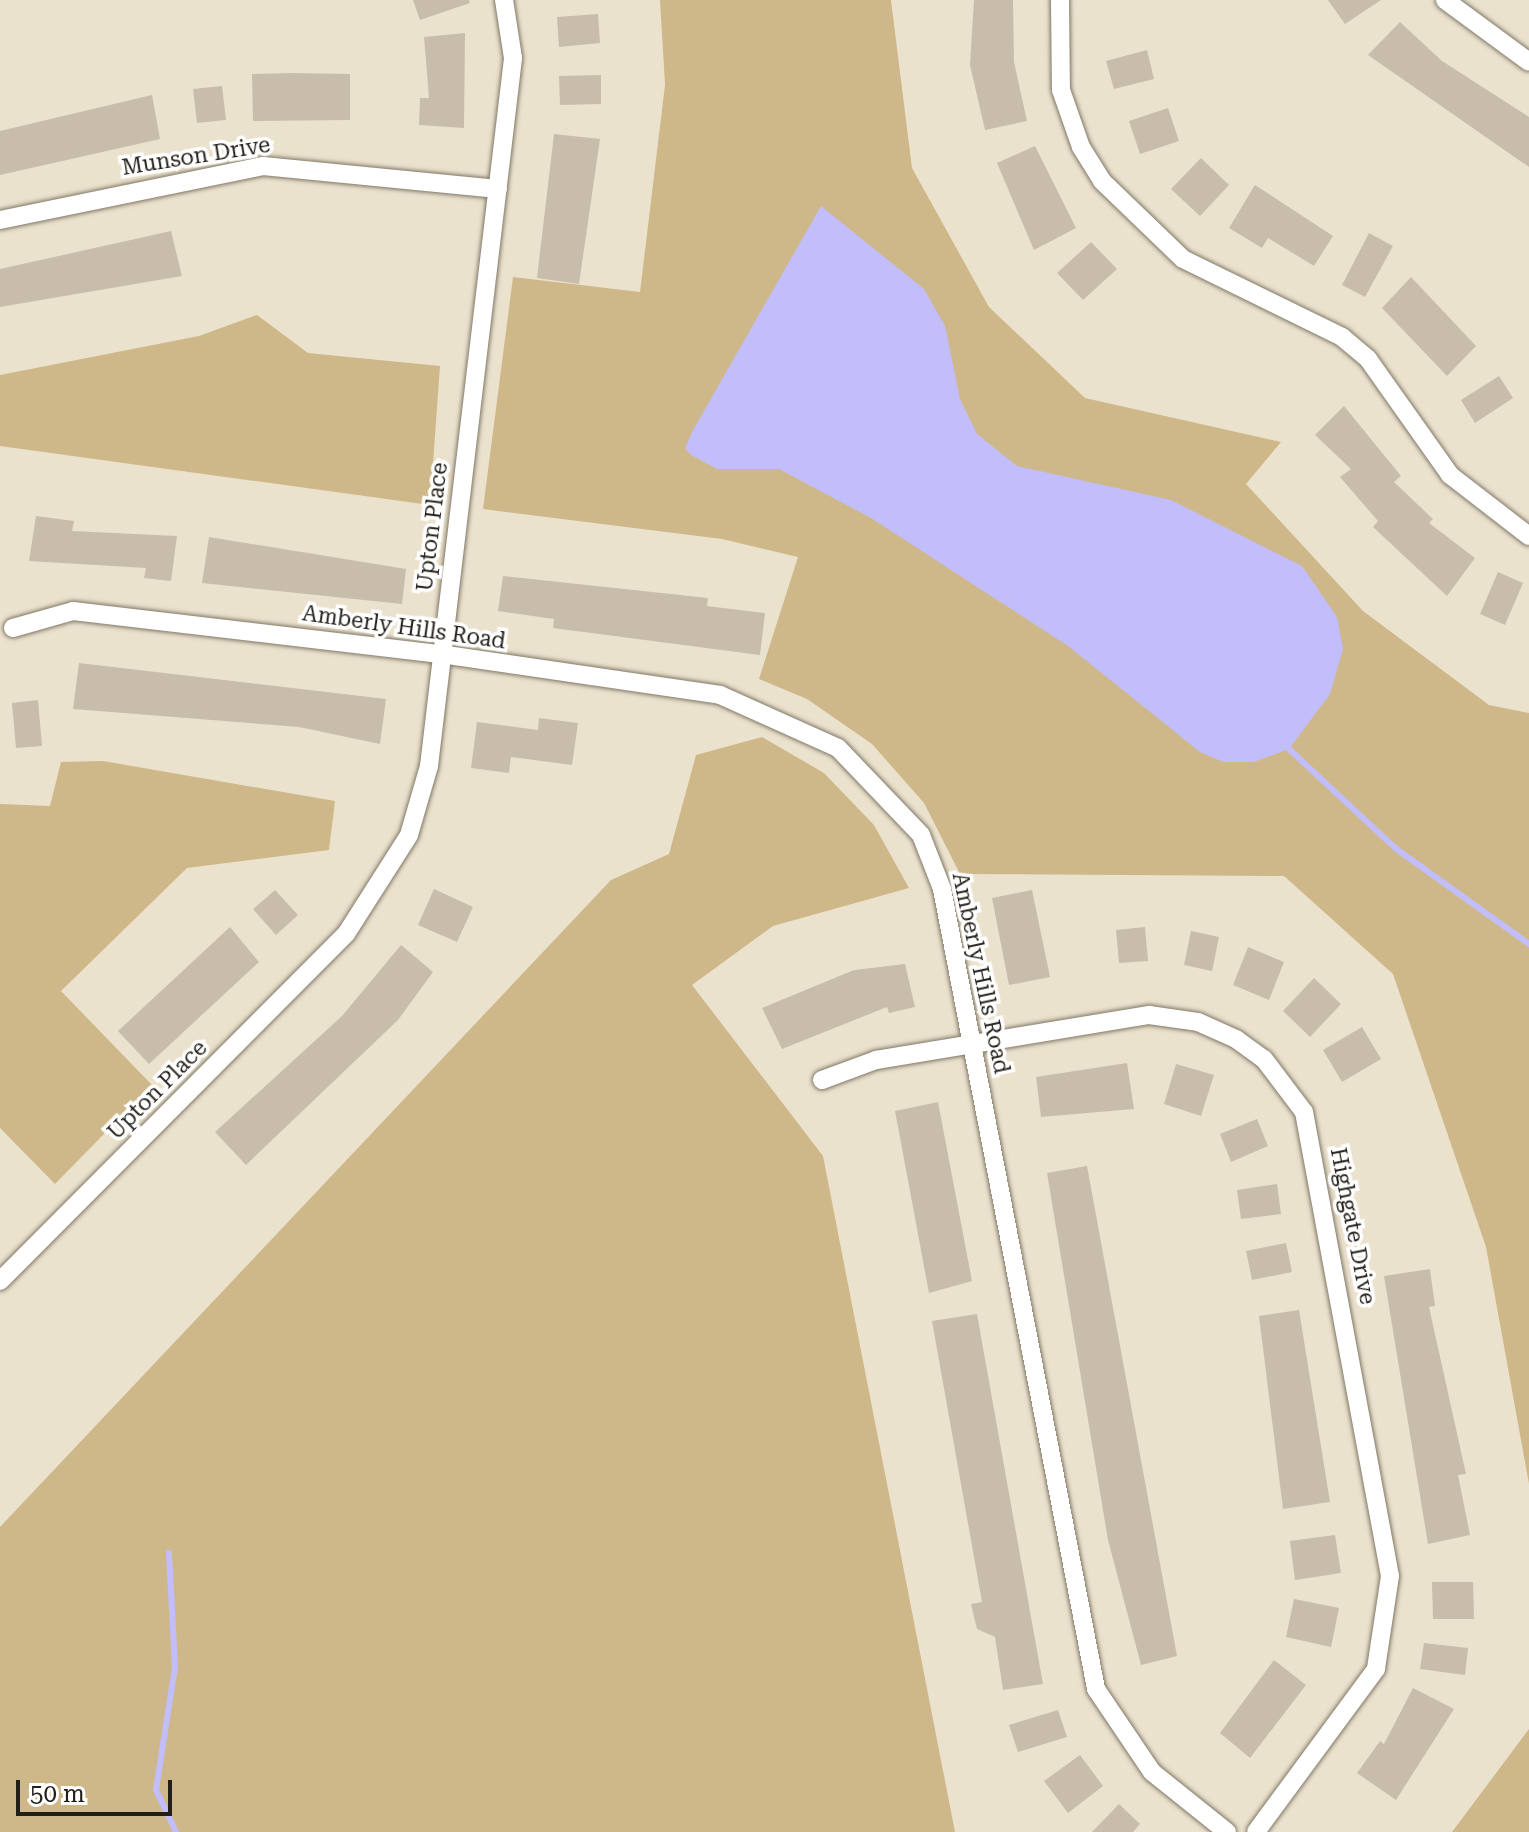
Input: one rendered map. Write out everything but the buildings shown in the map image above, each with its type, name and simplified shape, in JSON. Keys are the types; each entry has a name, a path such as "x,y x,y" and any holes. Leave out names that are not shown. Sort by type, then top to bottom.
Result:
{"street":[{"name":"Upton Place","path":"0,1281 346,934 383,886 409,835 429,766 513,58 504,0"},
{"path":"1060,0 1061,90 1102,181 1183,259 1342,337 1368,359 1450,475 1529,536"},
{"path":"1445,0 1529,62"},
{"name":"Munson Drive","path":"0,220 263,166 498,189"},
{"name":"Amberly Hills Road","path":"13,628 73,611 440,654 720,695 838,748 921,835 942,889 974,1042 1096,1689 1152,1772 1227,1832"},
{"name":"Highgate Drive","path":"822,1080 876,1060 1149,1015 1198,1022 1264,1059 1304,1112 1347,1322 1389,1591 1376,1669 1256,1832"}],"shaded area":[{"path":"660,0 891,0 912,168 989,307 1085,398 1281,442 1246,484 1363,611 1489,705 1529,713 1529,1484 1486,1247 1393,974 1284,876 960,874 924,803 872,744 807,699 759,679 798,557 722,539 483,509 513,277 640,292 665,85"},
{"path":"821,206 924,289 945,326 960,399 977,434 1017,466 1171,500 1302,566 1337,617 1343,649 1330,694 1289,749 1254,762 1223,762 1200,752 1068,646 871,518 779,469 717,469 691,455 685,448 692,432"},
{"path":"257,315 308,353 440,366 430,505 0,446 0,375 199,336"},
{"path":"762,737 824,773 874,825 909,888 773,926 692,985 823,1156 955,1832 0,1832 0,1527 611,880 669,854 696,755"},
{"path":"103,761 335,801 329,850 187,868 61,991 152,1085 55,1184 0,1128 0,804 50,806 61,762"},
{"path":"1529,1729 1529,1832 1452,1832"}],"waterway":[{"path":"1289,749 1395,848 1529,944"},
{"path":"169,1553 175,1667 156,1790 176,1832"}]}
